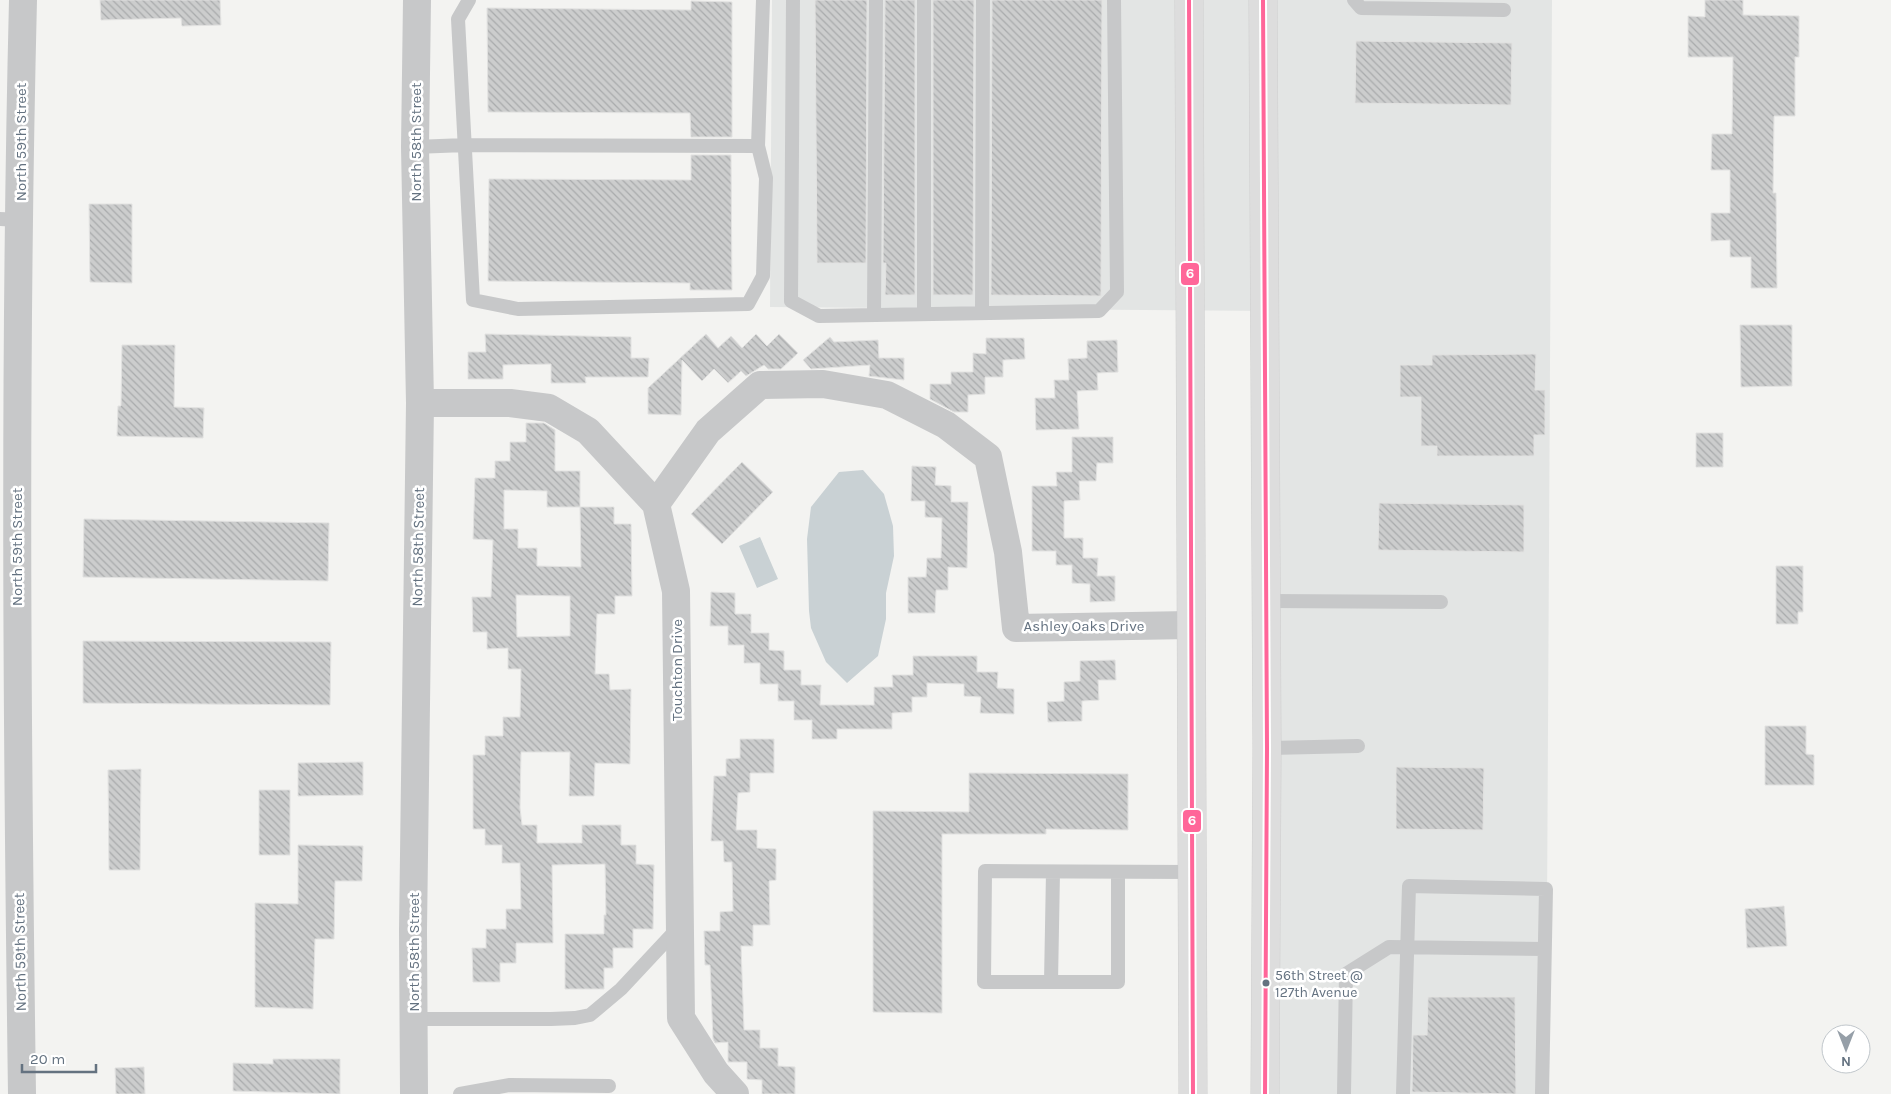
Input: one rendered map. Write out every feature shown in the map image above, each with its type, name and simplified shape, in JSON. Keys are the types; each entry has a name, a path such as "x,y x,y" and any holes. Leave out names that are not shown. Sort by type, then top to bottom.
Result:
{"main road":[{"path":"1189,0 1193,1094"},
{"path":"1263,0 1265,601 1268,748 1265,1094"}],"street":[{"name":"North 59th Street","path":"22,1094 16,717 9,484 10,115 23,0"},
{"name":"North 58th Street","path":"414,1094 420,403 415,147 417,0"},
{"name":"Ashley Oaks Drive","path":"656,504 708,431 760,385 823,384 887,395 946,425 988,457 1008,552 1016,628 1190,625"},
{"path":"420,403 510,403 549,408 588,431 656,504"},
{"name":"Touchton Drive","path":"656,504 676,591 678,928 681,1018 716,1073 735,1094"}],"lane":[{"path":"469,0 458,19 473,300 518,309 748,304 763,276 766,178 758,146 763,0"},
{"path":"793,0 791,301 818,316 1100,311 1117,292 1114,0"},
{"path":"874,315 876,0"},
{"path":"924,0 924,314"},
{"path":"982,314 983,0"},
{"path":"1354,0 1361,8 1436,5 1504,10"},
{"path":"415,147 465,145 758,146"},
{"path":"1265,601 1441,602"},
{"path":"1268,748 1358,746"},
{"path":"1118,872 1118,982 984,982 985,871 1192,872"},
{"path":"1051,982 1053,872"},
{"path":"1404,1094 1406,947 1409,886 1546,889 1542,1094"},
{"path":"414,1019 551,1019 590,1015 621,989 678,928"},
{"path":"1344,1094 1346,974 1390,947 1544,949"},
{"path":"460,1094 510,1085 609,1086"}],"shaded area":[{"path":"772,0 1552,0 1546,1094 1275,1094 1271,311 770,307"},
{"path":"863,470 884,494 893,526 894,556 886,593 886,619 878,656 847,683 826,662 811,628 807,539 811,507 839,472"},
{"path":"760,537 778,579 757,588 739,546"}],"building":[{"path":"100,0 220,0 221,25 182,26 181,18 101,20"},
{"path":"815,0 867,0 866,263 817,263"},
{"path":"885,0 915,0 915,295 885,295 886,263 883,263"},
{"path":"933,0 974,0 973,295 933,295"},
{"path":"992,0 1102,0 1101,296 991,295"},
{"path":"1705,0 1743,0 1743,15 1799,16 1799,57 1795,57 1795,116 1774,116 1773,193 1776,193 1777,288 1751,288 1751,257 1730,257 1730,240 1711,241 1711,213 1730,213 1730,170 1711,170 1712,134 1732,134 1733,57 1688,57 1688,16 1705,17"},
{"path":"691,1 732,2 732,137 691,137 690,113 488,112 487,8 691,10"},
{"path":"1356,41 1512,43 1511,105 1355,103"},
{"path":"691,155 731,155 732,290 690,290 690,283 488,281 489,179 691,180"},
{"path":"89,204 132,204 132,283 90,282"},
{"path":"1740,325 1792,325 1792,386 1741,387"},
{"path":"485,334 631,337 631,358 649,358 648,377 585,377 586,383 551,383 551,364 503,365 503,379 468,379 468,352 486,352"},
{"path":"706,334 718,348 731,336 742,348 756,334 767,346 779,334 798,353 781,369 768,369 764,365 746,376 741,371 728,383 714,369 702,381 682,360 681,415 648,414 648,388"},
{"path":"830,337 834,342 878,340 879,358 904,358 904,380 869,376 870,365 811,369 803,360"},
{"path":"986,338 1024,338 1025,359 1003,360 1003,377 985,377 985,394 968,395 968,412 954,412 930,399 930,384 951,384 951,372 973,372 973,353 986,354"},
{"path":"1117,340 1118,372 1097,373 1098,390 1077,391 1079,429 1036,430 1035,398 1055,398 1054,380 1069,380 1068,359 1087,358 1087,341"},
{"path":"122,345 175,345 174,407 204,408 203,438 117,436 118,406 121,406"},
{"path":"1536,354 1535,390 1545,390 1545,435 1534,435 1534,456 1437,456 1437,446 1421,446 1421,397 1400,397 1400,365 1432,365 1432,355"},
{"path":"526,423 544,423 555,430 555,471 580,471 580,507 614,507 614,524 631,524 632,596 615,596 615,614 597,614 595,674 609,674 610,690 631,689 630,764 595,763 594,796 569,796 570,752 521,752 520,808 522,825 537,825 537,843 582,843 582,825 621,825 621,845 636,845 636,864 654,865 653,929 633,929 633,948 613,948 613,968 604,968 604,989 565,989 565,934 604,934 604,915 606,915 605,864 552,865 553,943 516,943 516,963 500,963 500,982 473,982 472,948 486,948 486,929 506,929 506,909 521,909 520,863 502,863 502,845 485,845 485,829 473,829 473,755 485,755 485,736 503,736 503,717 520,717 521,669 508,669 508,648 487,649 487,632 473,632 472,597 491,597 493,540 473,539 475,478 495,478 495,461 510,461 510,442 526,442","holes":["504,490 547,491 547,507 580,507 581,567 537,566 537,548 518,548 518,529 504,529","516,595 570,596 570,636 517,637"]},
{"path":"1696,433 1723,433 1723,467 1696,467"},
{"path":"1072,437 1113,437 1113,463 1097,463 1096,481 1079,481 1080,500 1064,501 1064,538 1083,538 1083,558 1098,558 1097,576 1115,576 1115,601 1090,602 1090,584 1072,583 1072,565 1056,565 1056,551 1032,551 1032,486 1057,486 1056,472 1072,472"},
{"path":"742,462 773,492 722,544 691,514"},
{"path":"912,466 936,467 935,485 951,486 951,502 968,502 967,568 948,567 948,590 936,590 935,613 908,613 908,577 926,577 927,558 941,558 942,518 925,517 925,501 911,501"},
{"path":"1379,503 1524,505 1524,552 1378,550"},
{"path":"84,519 329,523 328,581 83,577"},
{"path":"1776,566 1803,566 1803,612 1798,612 1798,624 1776,624"},
{"path":"711,592 735,593 735,614 751,614 751,633 769,633 769,650 784,651 784,670 801,670 801,685 821,685 820,705 874,705 874,687 893,687 892,675 913,675 913,656 977,656 977,672 998,672 997,688 1014,689 1014,714 980,713 981,697 964,696 964,684 927,683 927,697 912,697 912,712 892,713 892,729 837,729 837,739 812,739 812,720 794,720 794,701 778,701 778,684 760,684 760,663 744,663 744,645 728,645 728,626 710,626"},
{"path":"83,641 331,642 330,705 83,703"},
{"path":"1115,660 1116,680 1098,680 1099,700 1082,701 1082,721 1048,722 1047,702 1064,701 1064,682 1080,681 1080,661"},
{"path":"1765,726 1806,726 1806,754 1814,755 1814,785 1765,785"},
{"path":"740,739 774,739 774,773 750,773 750,792 738,793 736,830 757,830 757,848 776,849 776,880 769,881 770,925 753,925 753,946 741,946 744,1030 760,1030 760,1048 778,1048 778,1066 795,1067 795,1094 762,1094 762,1080 747,1079 747,1062 728,1062 728,1042 715,1043 713,1039 710,965 705,965 704,931 720,931 720,912 733,911 732,862 724,862 723,841 711,841 714,776 726,776 726,759 740,758"},
{"path":"363,762 363,795 298,796 298,763"},
{"path":"1396,767 1484,768 1483,830 1396,829"},
{"path":"141,769 140,870 109,870 108,770"},
{"path":"969,773 1128,774 1128,830 1046,829 1046,834 942,834 942,1013 873,1012 873,811 969,812"},
{"path":"259,790 290,790 290,855 259,855"},
{"path":"298,845 363,846 362,881 335,881 334,939 315,939 313,1009 255,1007 255,903 298,904"},
{"path":"1784,906 1787,946 1747,948 1745,909"},
{"path":"1428,997 1515,997 1516,1094 1412,1092 1413,1035 1427,1035"},
{"path":"273,1059 340,1059 340,1094 233,1091 233,1063 273,1064"},
{"path":"144,1067 145,1094 116,1094 115,1068"}],"transit line":[{"name":"6","path":"1189,0 1193,1094"},
{"name":"6","path":"1263,0 1267,748 1265,1094"}],"place":[{"name":"56th Street @ 127th Avenue","path":"1266,983"}]}
